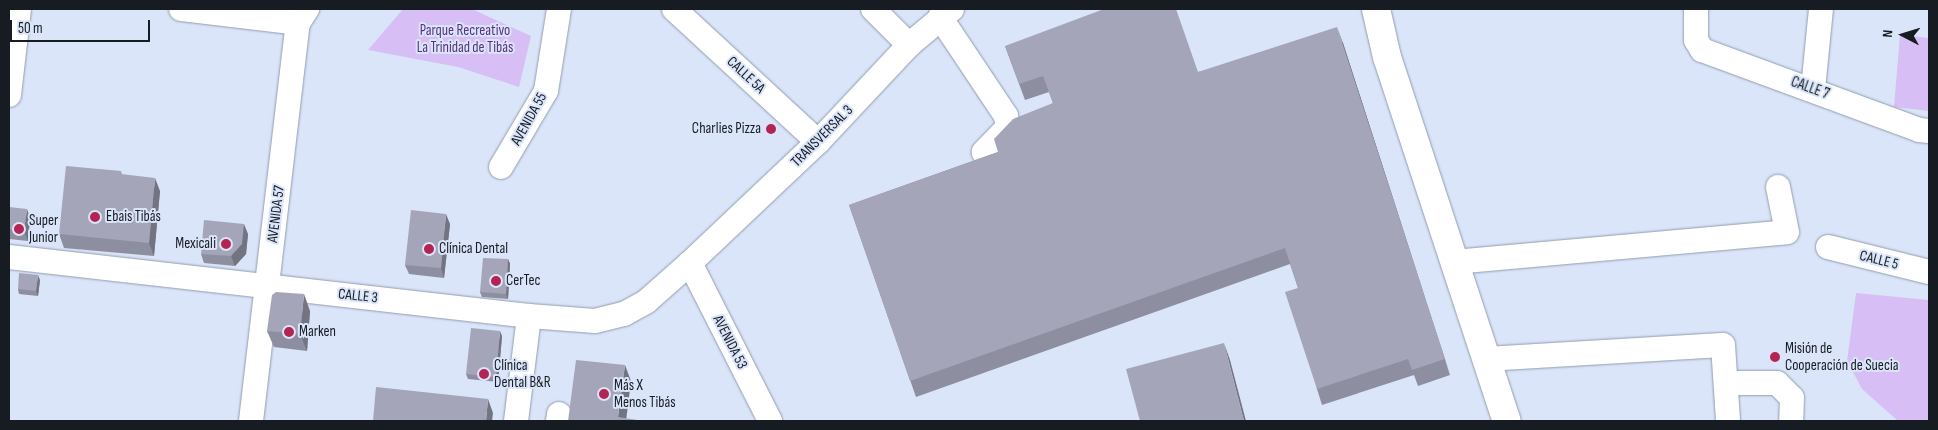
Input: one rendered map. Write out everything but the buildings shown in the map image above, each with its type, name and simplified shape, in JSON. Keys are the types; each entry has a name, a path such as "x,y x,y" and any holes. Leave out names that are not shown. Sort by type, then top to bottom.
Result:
{"main road":[{"path":"1376,9 1387,57 1507,421"}],"street":[{"path":"9,95 19,9"},
{"path":"186,9 302,16"},
{"name":"AVENIDA 55","path":"501,167 546,91 559,9"},
{"name":"CALLE 5A","path":"674,9 818,142"},
{"path":"873,9 909,45"},
{"name":"CALLE 7","path":"1696,9 1696,40 1702,50 1813,89 1919,130 1929,131"},
{"path":"1813,89 1821,9"},
{"path":"946,13 1006,116 1008,127 984,152"},
{"name":"TRANSVERSAL 3","path":"690,263 818,142 909,45 946,13"},
{"name":"AVENIDA 57","path":"251,421 302,16"},
{"path":"1454,262 1787,232 1778,187"},
{"name":"CALLE 5","path":"1828,247 1929,272"},
{"name":"CALLE 3","path":"9,257 529,316 595,321 624,314 647,300 690,263"},
{"name":"AVENIDA 53","path":"690,263 770,421"},
{"path":"516,421 529,316"},
{"path":"1485,359 1723,345 1728,421"},
{"path":"1726,383 1777,383 1792,398 1791,421"}],"green space":[{"name":"Parque Recreativo La Trinidad de Tibás","path":"403,9 472,9 531,36 519,87 458,67 368,50"},
{"path":"1900,35 1929,38 1929,111 1894,107"},
{"path":"1856,293 1929,300 1929,421 1898,421 1862,389 1847,361"}],"place":[{"name":"Charlies Pizza","path":"771,129"},
{"name":"Ebais Tibás","path":"95,217"},
{"name":"Super Junior","path":"19,229"},
{"name":"Mexicali","path":"226,244"},
{"name":"Clínica Dental","path":"429,249"},
{"name":"CerTec","path":"496,281"},
{"name":"Marken","path":"289,332"},
{"name":"Misión de Cooperación de Suecia","path":"1775,357"},
{"name":"Clínica Dental B&R","path":"484,374"},
{"name":"Más X Menos Tibás","path":"604,394"}]}
